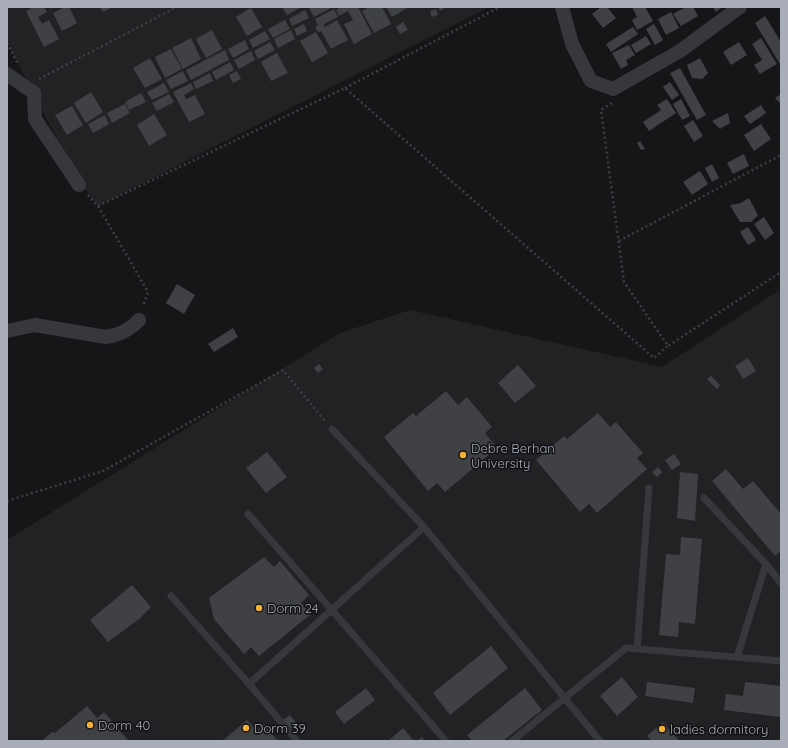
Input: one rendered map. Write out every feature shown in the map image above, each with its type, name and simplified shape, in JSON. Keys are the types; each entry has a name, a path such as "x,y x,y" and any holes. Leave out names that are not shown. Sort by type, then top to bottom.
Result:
{"street":[{"path":"562,7 572,44 591,81 613,89 680,52 740,7"},
{"path":"7,74 34,93 35,119 79,184"},
{"path":"7,331 35,325 106,337 118,335 130,328 139,320"}],"lane":[{"path":"332,429 424,527 600,741"},
{"path":"637,649 649,488"},
{"path":"704,498 766,564 781,583"},
{"path":"248,514 446,741"},
{"path":"249,684 424,527"},
{"path":"737,657 766,564"},
{"path":"171,596 297,741"},
{"path":"512,741 564,697 626,648 781,661"}],"path":[{"path":"36,80 177,7"},
{"path":"98,206 345,88 500,7"},
{"path":"345,88 654,358 668,346 781,272"},
{"path":"601,110 624,282 668,346"},
{"path":"619,241 781,155"},
{"path":"79,184 98,206 148,292 139,320"},
{"path":"7,501 103,472 283,370 332,429"}],"shaded area":[{"path":"7,7 489,7 98,206 79,181 7,42"},
{"name":"Debre Berhan University","path":"781,289 781,741 7,741 7,540 340,333 410,310 662,367"}],"building":[{"path":"34,7 44,7 47,12 38,17 42,24 49,20 59,39 44,47 26,11"},
{"path":"65,7 69,7 77,23 62,31 53,13"},
{"path":"100,7 113,7 103,12"},
{"path":"282,7 302,7 287,15"},
{"path":"333,7 314,17 309,8"},
{"path":"341,7 358,7 372,34 354,44 344,24 353,20 348,11 339,16 336,10"},
{"path":"369,7 382,7 391,24 374,33 362,11"},
{"path":"386,7 409,7 392,17"},
{"path":"438,7 445,7 445,8 440,11"},
{"path":"601,7 607,7 616,18 603,28 592,14"},
{"path":"632,7 645,7 653,21 637,30 632,20 637,17"},
{"path":"686,7 693,7 698,16 681,26 673,14"},
{"path":"713,7 722,7 716,12"},
{"path":"251,8 262,27 247,36 236,17"},
{"path":"334,9 338,17 324,24 325,27 337,20 348,40 331,49 321,31 318,32 315,27 318,25 315,19"},
{"path":"436,9 438,15 432,17 430,11"},
{"path":"305,10 309,18 292,26 289,19"},
{"path":"671,12 679,28 666,35 658,19"},
{"path":"765,16 781,42 781,66 755,23"},
{"path":"285,20 290,29 273,38 268,29"},
{"path":"403,22 408,30 400,34 396,27"},
{"path":"304,24 307,31 297,36 294,29"},
{"path":"654,24 663,40 655,45 646,29"},
{"path":"633,27 638,34 611,52 606,44"},
{"path":"212,30 222,49 206,58 196,39"},
{"path":"291,30 295,39 278,48 274,39"},
{"path":"265,31 270,39 253,48 249,40"},
{"path":"316,32 328,53 312,62 300,41"},
{"path":"646,36 651,44 636,53 631,45"},
{"path":"191,38 201,59 183,69 172,48"},
{"path":"761,38 777,64 760,74 754,65 762,60 752,44"},
{"path":"245,40 249,49 233,58 228,49"},
{"path":"270,42 275,50 258,59 254,51"},
{"path":"739,42 747,55 731,65 723,52"},
{"path":"629,45 635,55 626,60 628,65 621,69 612,53"},
{"path":"171,49 182,69 165,78 155,57"},
{"path":"225,50 229,60 191,80 186,70"},
{"path":"251,51 255,60 239,69 234,60"},
{"path":"277,53 288,73 271,81 261,62"},
{"path":"150,58 162,79 145,88 133,68"},
{"path":"700,58 708,73 702,79 692,78 687,65"},
{"path":"230,62 234,70 216,80 212,72"},
{"path":"680,68 706,115 697,120 670,73"},
{"path":"183,71 188,81 171,89 166,80"},
{"path":"237,71 241,79 233,83 229,75"},
{"path":"210,73 213,81 196,89 193,82"},
{"path":"670,82 679,95 672,100 663,87"},
{"path":"164,83 169,92 152,100 147,92"},
{"path":"191,83 194,89 184,95 186,99 195,95 205,114 189,122 173,92"},
{"path":"91,92 103,112 86,123 74,103"},
{"path":"141,93 146,102 129,110 125,102"},
{"path":"169,94 174,102 157,111 152,103"},
{"path":"781,94 781,102 780,103 775,98"},
{"path":"667,99 676,113 649,131 643,122 661,110 657,105"},
{"path":"681,99 690,116 682,120 673,104"},
{"path":"125,104 130,113 112,123 107,113"},
{"path":"761,105 766,113 750,124 744,116"},
{"path":"72,106 83,125 67,135 55,115"},
{"path":"728,113 730,123 720,129 712,121"},
{"path":"154,114 167,135 149,146 137,125"},
{"path":"105,115 109,124 93,133 88,124"},
{"path":"693,120 703,136 694,142 684,126"},
{"path":"761,124 771,139 754,151 744,135"},
{"path":"640,141 645,149 641,150 637,143"},
{"path":"744,154 749,166 733,174 727,163"},
{"path":"712,164 719,178 712,182 705,168"},
{"path":"700,171 708,184 692,195 683,182"},
{"path":"749,198 758,215 751,222 740,222 730,205 741,203"},
{"path":"764,217 774,233 765,240 754,224"},
{"path":"748,227 756,240 748,245 740,232"},
{"path":"177,284 195,295 184,314 166,303"},
{"path":"233,328 238,337 214,352 208,344"},
{"path":"748,358 756,371 743,379 735,366"},
{"path":"319,364 323,369 318,373 314,368"},
{"path":"518,365 536,386 515,403 498,383"},
{"path":"711,376 720,385 717,389 707,379"},
{"path":"446,391 458,405 467,397 492,427 485,433 497,448 445,492 437,483 428,491 384,437 413,413 416,416"},
{"path":"598,413 610,427 616,422 643,453 637,458 647,469 597,513 589,504 580,512 536,460 564,436 567,439"},
{"path":"267,452 287,477 266,493 246,468"},
{"path":"674,454 681,464 672,470 665,460"},
{"path":"658,467 662,472 657,477 652,472"},
{"path":"726,469 743,489 753,481 781,514 781,551 775,556 712,481"},
{"path":"680,472 698,474 695,521 677,518"},
{"path":"681,537 702,539 695,624 679,622 678,637 659,635 666,554 680,555"},
{"name":"Dorm 24","path":"264,557 274,567 280,561 309,595 301,603 311,614 259,656 251,647 244,654 214,619 209,598"},
{"path":"132,585 151,607 139,619 108,642 90,620"},
{"path":"491,646 508,668 450,715 433,693"},
{"path":"622,677 638,697 617,716 600,696"},
{"path":"647,682 695,688 693,703 645,696"},
{"path":"745,682 781,686 781,717 724,710 726,694 743,696"},
{"path":"366,688 375,700 344,724 335,712"},
{"path":"525,688 542,710 503,741 472,741 467,735"},
{"name":"Dorm 40","path":"87,706 97,718 104,712 129,741 42,741 52,732 55,733"},
{"path":"290,715 297,724 290,729 283,720"},
{"name":"Dorm 39","path":"247,720 257,731 264,724 278,741 222,741"},
{"name":"ladies dormitory","path":"663,722 679,741 652,741 647,736"},
{"path":"403,728 414,741 388,741"},
{"path":"422,737 425,741 417,741"}],"place":[{"name":"Debre Berhan University","path":"463,455"},
{"name":"Dorm 24","path":"259,608"},
{"name":"Dorm 40","path":"90,725"},
{"name":"Dorm 39","path":"246,728"},
{"name":"ladies dormitory","path":"662,729"}]}
